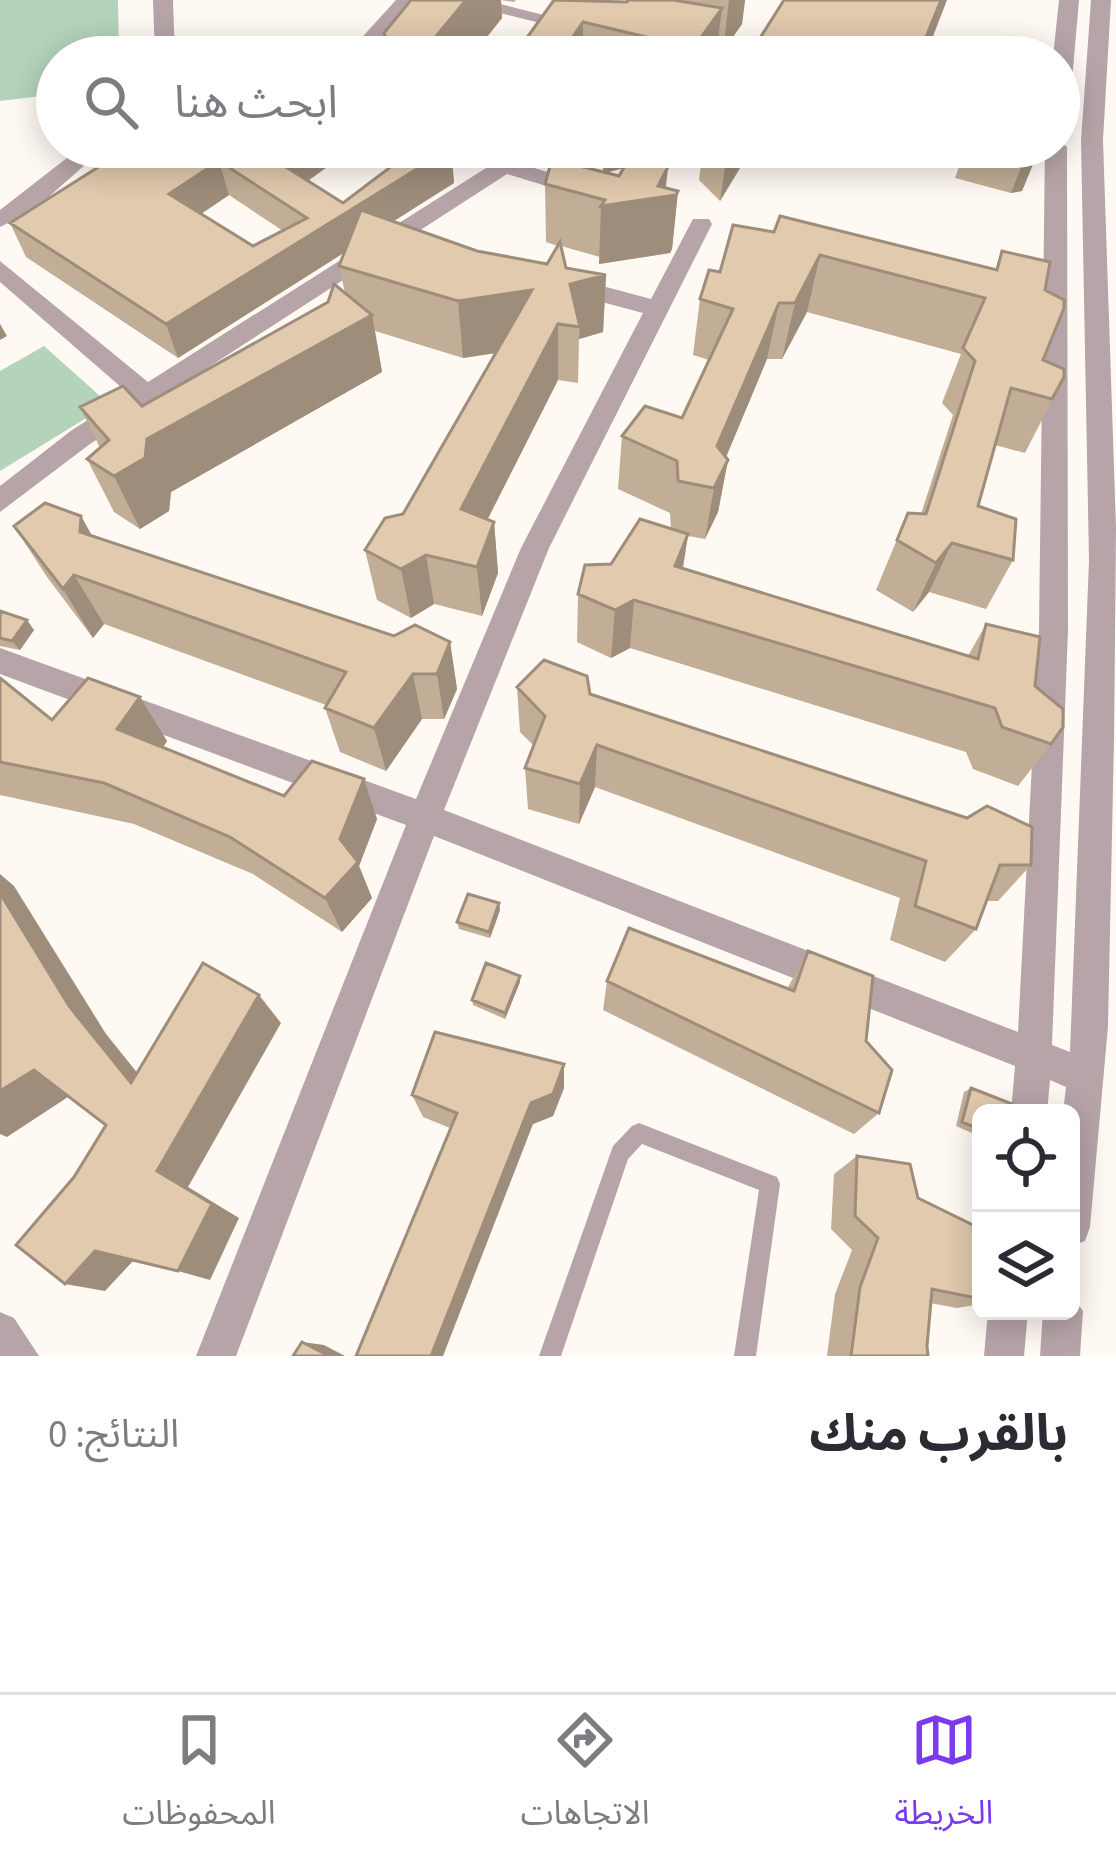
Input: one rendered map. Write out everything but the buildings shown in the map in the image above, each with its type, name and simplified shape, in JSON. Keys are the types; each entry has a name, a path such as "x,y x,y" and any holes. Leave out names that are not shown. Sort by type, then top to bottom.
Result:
{"street":[{"path":"163,0 167,36"},
{"path":"374,36 407,0"},
{"path":"457,0 582,20 602,31"},
{"path":"1066,36 1069,0"},
{"path":"1072,1212 1084,1076 1103,560 1101,0"},
{"path":"0,220 67,168"},
{"path":"0,501 81,437 501,168 612,199"},
{"path":"1030,1104 1052,719 1058,386 1043,310 1054,168"},
{"path":"216,1356 424,817 536,548 701,223"},
{"path":"391,238 436,250"},
{"path":"0,269 147,395"},
{"path":"547,280 658,309"},
{"path":"1043,310 1099,324"},
{"path":"0,661 424,817 1084,1076"},
{"path":"1004,1356 1007,1320"},
{"path":"1060,1356 1063,1320"},
{"path":"0,1332 19,1356"}],"lane":[{"path":"550,1356 620,1153 638,1133 770,1184 745,1356"}],"green space":[{"path":"0,0 118,0 119,36 36,36 36,97 0,101"},
{"path":"44,346 109,404 0,471 0,371"}]}
